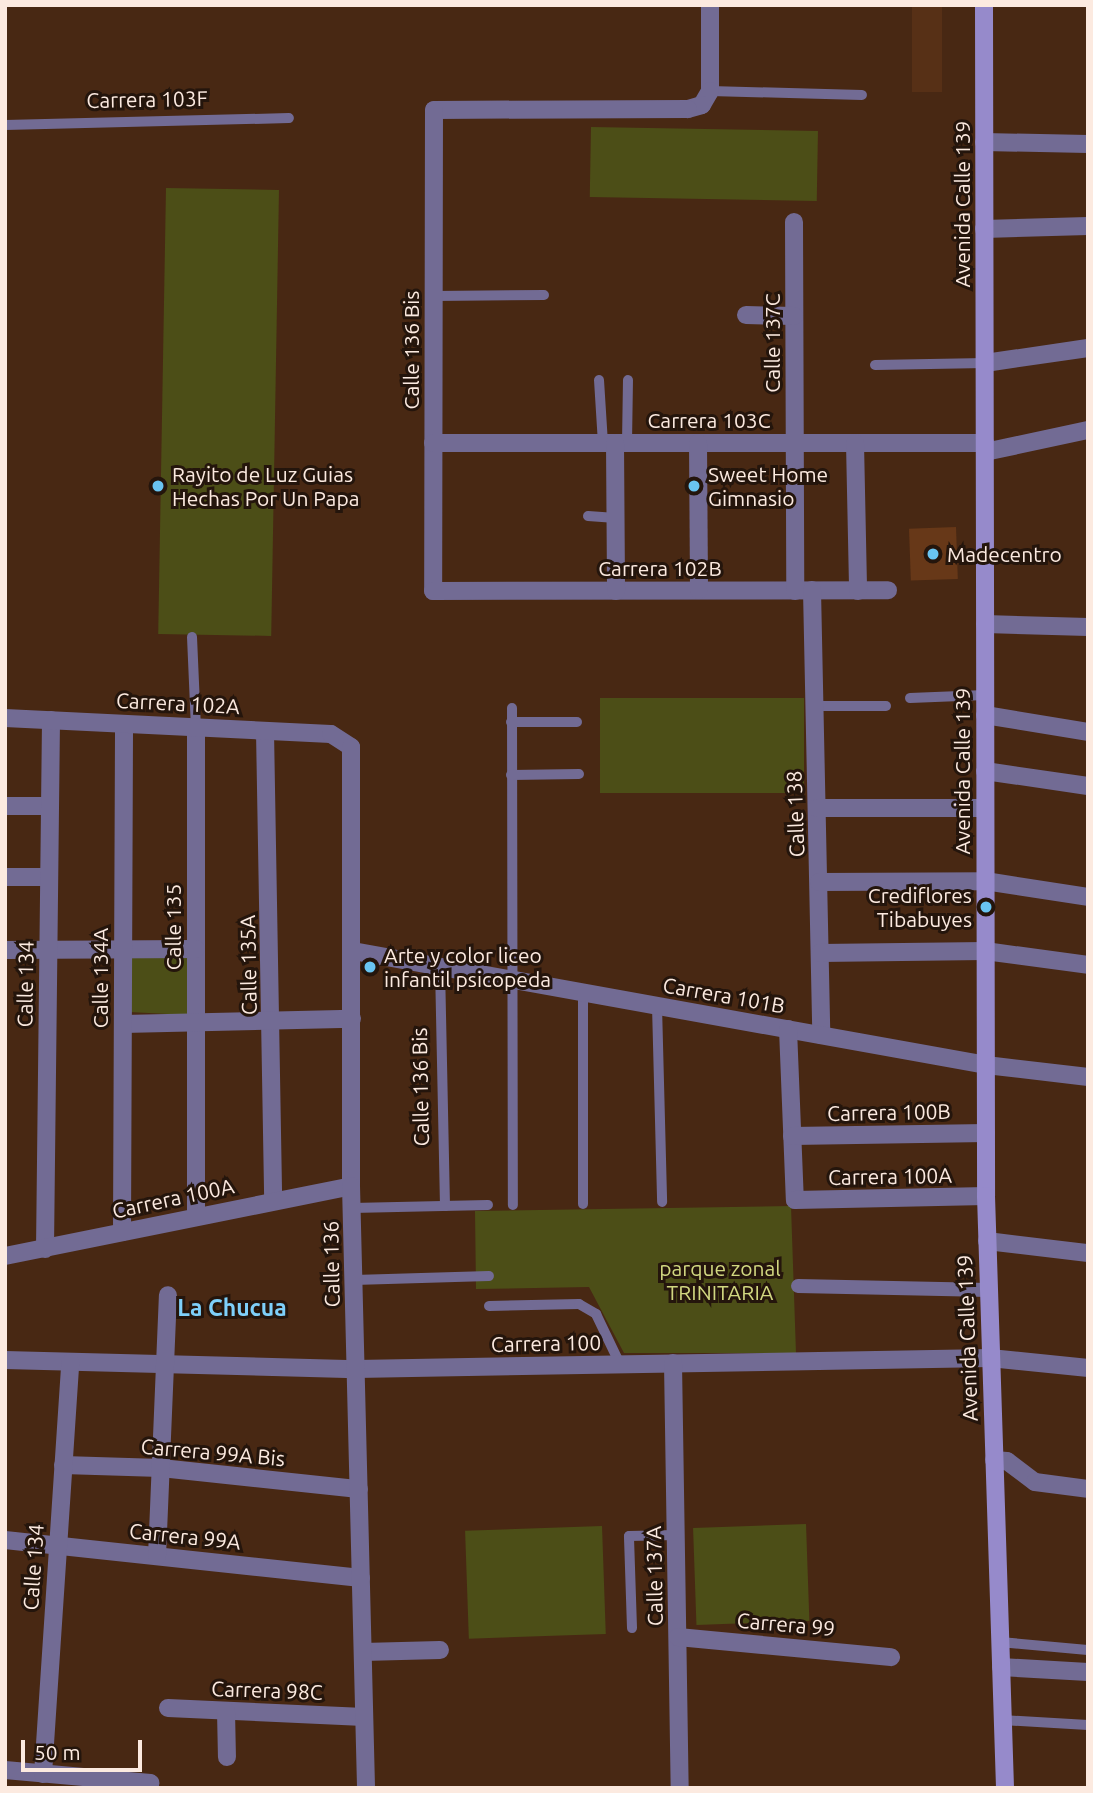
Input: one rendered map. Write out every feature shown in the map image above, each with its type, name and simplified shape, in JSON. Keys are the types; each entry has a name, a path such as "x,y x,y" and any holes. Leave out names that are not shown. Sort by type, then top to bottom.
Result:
{"main road":[{"name":"Avenida Calle 139","path":"984,5 986,1196 1005,1788"}],"street":[{"path":"706,98 710,5"},
{"name":"Calle 136 Bis","path":"433,591 434,110 688,109 706,98"},
{"path":"984,142 1088,144"},
{"name":"Calle 137C","path":"794,222 794,443 803,590"},
{"path":"984,229 1088,226"},
{"path":"746,315 794,316"},
{"path":"985,363 1088,348"},
{"name":"Carrera 103C","path":"433,443 855,443 985,447 1088,430"},
{"path":"615,443 616,591"},
{"path":"698,443 699,590"},
{"path":"855,443 858,591"},
{"name":"Calle 138","path":"803,590 815,706 821,1035"},
{"name":"Carrera 102B","path":"433,591 888,590"},
{"path":"985,624 1088,627"},
{"path":"985,715 1088,732"},
{"name":"Carrera 102A","path":"5,718 331,734 346,740"},
{"name":"Calle 134","path":"44,1248 51,720"},
{"name":"Calle 134A","path":"122,1232 124,724"},
{"name":"Calle 135","path":"196,727 196,1216"},
{"name":"Calle 135A","path":"265,731 273,1199"},
{"name":"Calle 136","path":"346,740 354,756 351,1186 366,1788"},
{"path":"985,771 1088,786"},
{"path":"5,806 50,806"},
{"path":"817,808 985,808"},
{"path":"5,877 49,877"},
{"path":"819,882 985,881 1088,897"},
{"path":"5,950 196,949"},
{"name":"Carrera 101B","path":"353,951 986,1065 1088,1077"},
{"path":"820,953 985,951 1088,965"},
{"path":"123,1024 352,1019"},
{"path":"788,1030 792,1136"},
{"name":"Carrera 100B","path":"792,1136 986,1133"},
{"name":"Carrera 100A","path":"792,1136 795,1200 986,1196"},
{"name":"Carrera 100A","path":"5,1255 273,1199 351,1186"},
{"path":"987,1241 1088,1253"},
{"path":"798,1286 989,1290"},
{"path":"157,1556 168,1295"},
{"name":"Carrera 100","path":"5,1360 356,1369 990,1357 1088,1368"},
{"name":"Calle 134","path":"43,1773 70,1363"},
{"name":"Calle 137A","path":"673,1363 680,1788"},
{"path":"994,1460 1007,1461 1035,1482 1088,1489"},
{"name":"Carrera 99A Bis","path":"63,1465 161,1468 359,1489"},
{"name":"Carrera 99A","path":"5,1540 361,1577"},
{"name":"Carrera 99","path":"678,1637 891,1657"},
{"path":"363,1652 440,1650"},
{"path":"1001,1667 1088,1672"},
{"name":"Carrera 98C","path":"168,1708 364,1717"},
{"path":"226,1711 227,1757"},
{"path":"5,1770 150,1785"}],"lane":[{"path":"706,98 862,95"},
{"name":"Carrera 103F","path":"5,125 289,118"},
{"path":"433,296 544,295"},
{"path":"875,366 985,363"},
{"path":"599,380 615,443"},
{"path":"615,443 628,380"},
{"path":"588,516 616,518"},
{"name":"Calle 135","path":"192,637 196,727"},
{"path":"910,698 985,695"},
{"path":"815,706 886,706"},
{"path":"512,708 510,980 513,1205"},
{"path":"511,722 577,723"},
{"path":"511,775 579,774"},
{"name":"Calle 136 Bis","path":"440,967 445,1206"},
{"path":"583,993 583,1204"},
{"path":"657,1006 662,1202"},
{"path":"352,1208 488,1205"},
{"path":"354,1280 489,1276"},
{"path":"489,1306 579,1304 596,1314 620,1364"},
{"path":"632,1628 629,1536 676,1535"},
{"path":"1000,1642 1088,1650"},
{"path":"1002,1720 1088,1725"}],"shaded area":[{"path":"912,5 942,5 942,92 912,92"}],"green space":[{"path":"591,127 818,131 817,201 590,197"},
{"path":"166,188 279,190 271,636 158,634"},
{"path":"600,698 804,698 804,793 600,793"},
{"path":"132,953 190,956 187,1015 129,1012"},
{"name":"parque zonal TRINITARIA","path":"791,1206 796,1353 624,1353 589,1287 476,1289 475,1211"},
{"path":"806,1524 809,1621 696,1625 693,1528"},
{"path":"602,1526 606,1634 469,1639 465,1531"}],"building":[{"name":"Madecentro","path":"956,527 958,579 911,581 909,529"}],"place":[{"name":"Rayito de Luz Guias Hechas Por Un Papa","path":"158,486"},
{"name":"Sweet Home Gimnasio","path":"694,486"},
{"name":"Madecentro","path":"933,554"},
{"name":"Crediflores Tibabuyes","path":"986,907"},
{"name":"Arte y color liceo infantil psicopeda","path":"370,967"}],"district":[{"name":"La Chucua","path":"232,1308"}]}
